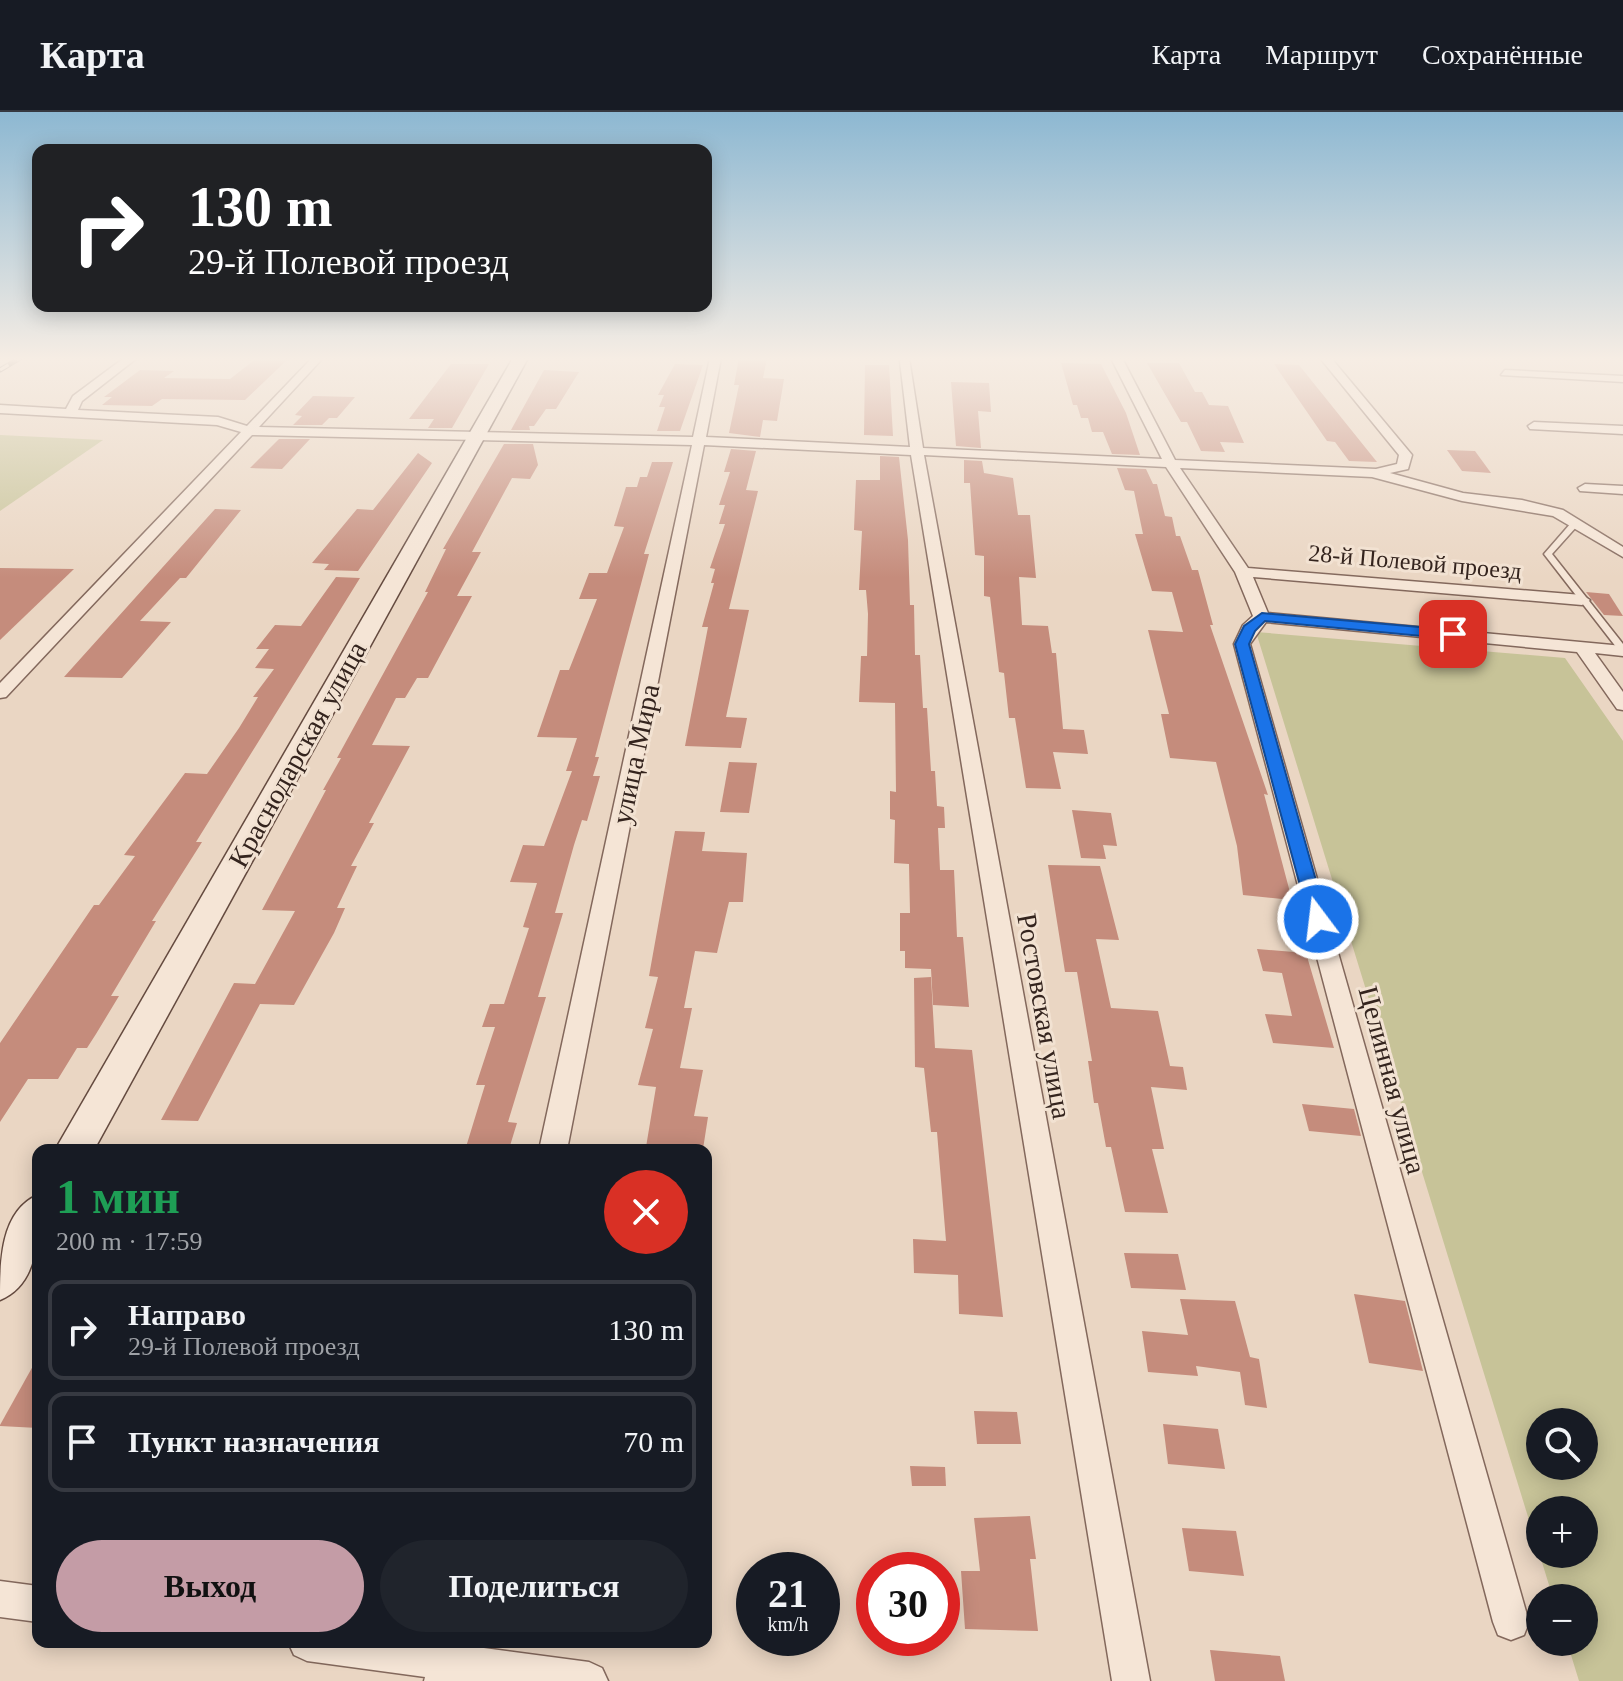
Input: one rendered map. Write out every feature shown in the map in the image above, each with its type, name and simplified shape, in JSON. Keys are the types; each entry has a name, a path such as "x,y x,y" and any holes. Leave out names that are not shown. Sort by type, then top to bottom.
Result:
{"street":[{"path":"0,693 251,431"},
{"path":"261,431 700,441 917,454 1376,473 1462,497 1522,504 1558,513 1623,553"},
{"name":"Краснодарская улица","path":"77,1144 481,431"},
{"name":"улица Мира","path":"554,1144 702,431"},
{"name":"Ростовская улица","path":"914,431 1131,1681"},
{"path":"1154,431 1171,464 1243,572 1262,617 1623,650"},
{"path":"1376,473 1403,466 1406,455 1386,431"},
{"path":"1585,488 1623,490"},
{"name":"28-й Полевой проезд","path":"1243,572 1582,600"},
{"name":"Целинная улица","path":"1262,617 1249,629 1242,644 1511,1622"},
{"path":"1581,646 1623,705"},
{"path":"0,1280 32,1224"},
{"path":"0,1599 32,1603"},
{"path":"349,1648 589,1681"}],"lane":[{"path":"1574,525 1548,554 1623,650"}],"shaded area":[{"path":"0,435 103,440 0,511"},
{"path":"1256,632 1565,658 1623,741 1623,1681 1579,1681 1571,1656 1598,1656 1598,1584 1549,1584 1544,1568 1598,1568 1598,1496 1526,1496 1526,1510"}],"building":[{"path":"729,431 761,431 760,437"},
{"path":"864,431 893,431 893,436 864,435"},
{"path":"955,431 980,431 981,448 956,446"},
{"path":"1132,431 1140,455 1112,454 1103,432 1092,432"},
{"path":"1191,431 1239,431 1244,443 1220,442 1225,452 1201,451"},
{"path":"1320,431 1352,431 1377,462 1349,461 1335,442 1327,441"},
{"path":"279,439 310,439 282,469 250,468"},
{"path":"504,444 533,444 538,465 530,479 512,478 472,552 481,552 457,596 472,596 428,678 417,678 405,698 396,698 372,745 410,746 369,823 374,823 351,866 357,866 337,908 345,908 334,933 294,1005 260,1004 198,1121 161,1120 234,983 255,984 295,911 262,910 326,790 323,790 341,758 337,758 428,592 425,592 446,549 443,549"},
{"path":"731,449 756,451 746,490 758,491 729,609 749,610 726,717 747,718 741,748 685,746 708,627 702,627 714,583 711,583 715,569 710,568 725,524 719,524 725,505 719,505 730,472 724,472"},
{"path":"1447,450 1475,451 1491,473 1462,471"},
{"path":"418,453 432,463 358,571 324,570 329,564 312,563 357,509 373,510"},
{"path":"880,456 899,457 908,540 910,605 914,605 915,655 920,655 923,708 927,708 931,771 935,771 937,806 944,807 945,828 938,828 940,870 954,870 957,937 963,937 969,1007 933,1005 931,969 905,968 905,951 900,951 900,913 910,913 909,864 894,863 895,820 890,819 890,791 896,792 895,703 859,702 861,656 867,656 868,614 866,590 859,590 862,531 854,530 856,480 880,480"},
{"path":"964,460 982,461 984,473 1013,478 1018,515 1030,515 1036,578 1019,577 1022,625 1048,626 1052,653 1056,653 1063,729 1084,730 1088,754 1053,752 1061,789 1026,788 1015,718 1009,718 1004,673 999,672 990,597 984,596 984,556 975,555 970,483 964,483"},
{"path":"652,462 673,462 644,554 649,554 595,757 599,757 593,776 600,776 587,821 582,820 555,913 563,913 538,997 546,997 508,1122 517,1123 511,1144 467,1144 485,1085 476,1085 495,1027 482,1027 490,1004 504,1004 529,928 523,927 537,883 510,882 523,845 544,846 572,771 566,771 577,738 537,737 560,670 569,670 597,599 579,599 589,573 607,573 624,527 614,526 626,487 637,487 640,477 647,477"},
{"path":"1117,468 1146,469 1153,484 1157,484 1165,516 1172,517 1176,536 1180,536 1192,570 1198,570 1213,625 1210,625 1268,795 1264,794 1292,900 1243,895 1237,846 1216,762 1170,758 1161,714 1169,714 1148,630 1183,632 1172,592 1152,591 1135,534 1143,534 1134,491 1125,490"},
{"path":"215,509 241,510 186,578 180,578 140,621 171,622 122,678 64,677"},
{"path":"0,568 74,569 0,640"},
{"path":"336,577 360,578 196,842 202,842 152,921 156,921 111,996 119,996 96,1034 87,1048 77,1048 58,1079 28,1079 0,1122 0,1043 94,905 99,905 135,856 124,855 185,773 207,774 239,728 258,697 253,697 274,669 255,668 269,649 256,649 275,625 301,626"},
{"path":"1586,592 1609,594 1623,616 1604,615"},
{"path":"729,762 757,763 749,813 720,812"},
{"path":"1072,810 1111,813 1117,846 1103,845 1106,859 1081,858"},
{"path":"675,831 705,832 702,851 747,853 743,902 729,902 717,953 695,951 684,1008 692,1008 680,1068 703,1070 694,1116 708,1117 704,1144 646,1144 656,1087 638,1085 653,1029 645,1028 658,977 649,976"},
{"path":"1048,865 1100,866 1119,940 1096,939 1111,1008 1158,1011 1170,1066 1183,1067 1187,1090 1151,1087 1164,1149 1152,1149 1168,1213 1125,1212 1111,1147 1106,1147 1098,1103 1094,1103 1088,1061 1092,1061 1077,972 1065,972"},
{"path":"1257,949 1306,953 1334,1048 1273,1043 1265,1014 1292,1016 1282,973 1263,971"},
{"path":"931,977 935,1048 972,1050 1003,1317 959,1314 958,1275 914,1273 913,1239 946,1241 937,1132 931,1132 924,1068 915,1067 914,978"},
{"path":"1302,1104 1354,1109 1361,1136 1309,1131"},
{"path":"1124,1253 1178,1254 1186,1290 1131,1288"},
{"path":"1354,1294 1405,1301 1423,1371 1369,1363"},
{"path":"1180,1299 1235,1301 1250,1357 1259,1359 1267,1408 1245,1405 1240,1372 1196,1366 1198,1376 1148,1372 1142,1331 1188,1335"},
{"path":"32,1368 32,1428 0,1425"},
{"path":"974,1411 1017,1412 1021,1444 977,1444"},
{"path":"1163,1424 1218,1429 1225,1469 1168,1464"},
{"path":"910,1466 945,1467 946,1486 912,1486"},
{"path":"1030,1516 1036,1559 1030,1559 1038,1631 965,1629 961,1571 980,1571 974,1518"},
{"path":"1182,1528 1236,1531 1244,1576 1189,1571"},
{"path":"1210,1650 1280,1656 1285,1681 1215,1681"}],"route":[{"path":"1318,919 1242,644 1249,629 1262,617 1453,634"}]}
